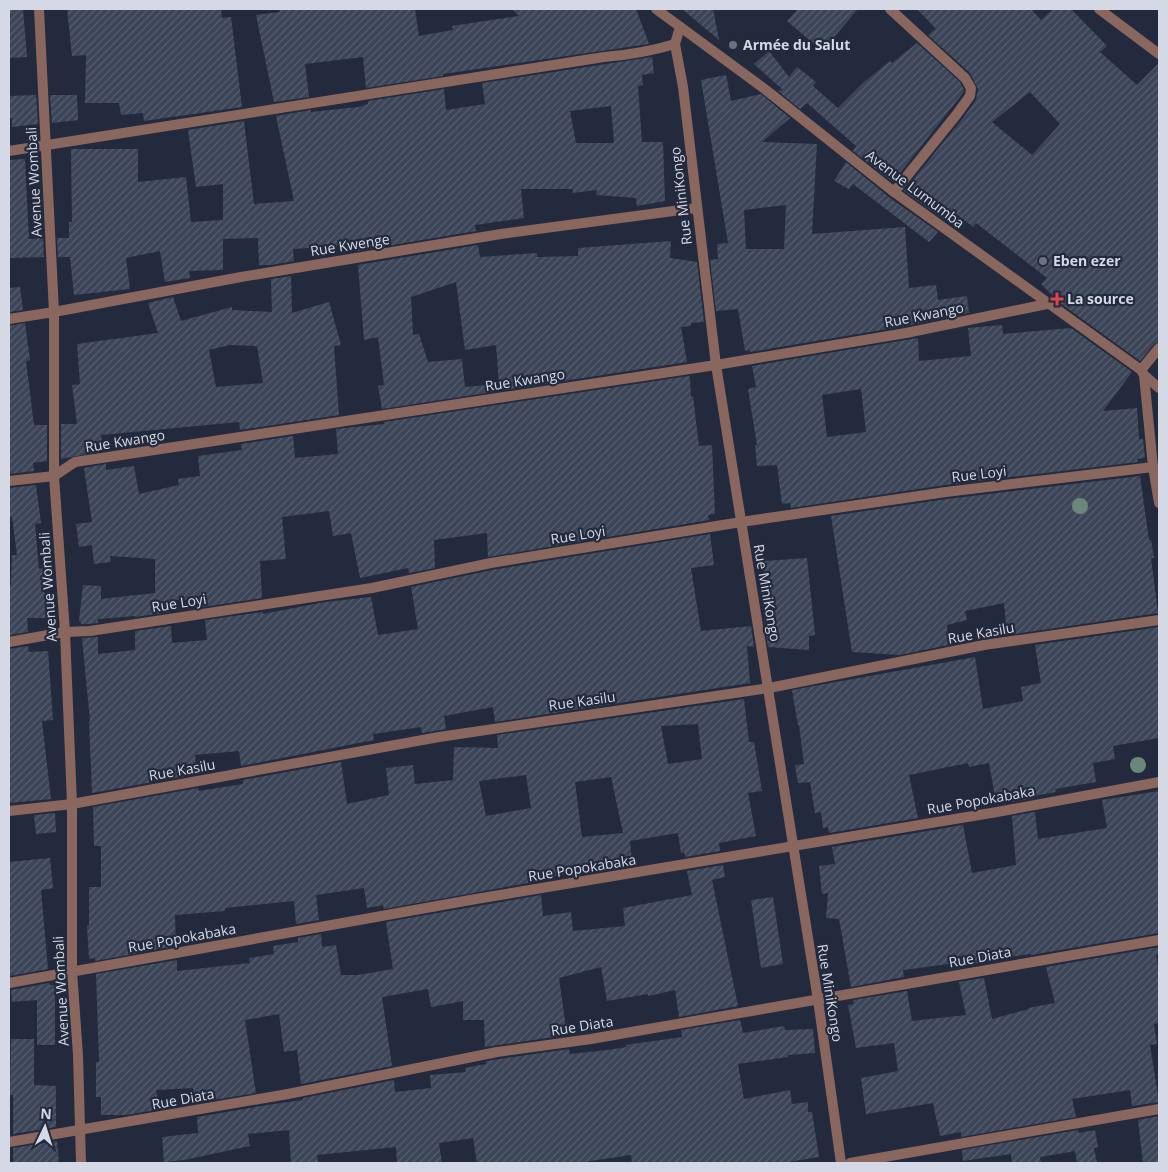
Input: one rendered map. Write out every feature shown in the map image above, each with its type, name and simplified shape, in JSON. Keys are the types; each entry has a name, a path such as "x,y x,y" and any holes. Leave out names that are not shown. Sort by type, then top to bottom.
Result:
{"street":[{"name":"Avenue Wombali","path":"39,9 54,312 54,476 65,632 72,804 72,971 78,1055 81,1163"},
{"name":"Avenue Lumumba","path":"656,9 766,90 894,192 1142,372 1159,388"},
{"path":"890,9 965,78 971,88 970,96 957,114 894,192"},
{"path":"1099,9 1159,54"},
{"name":"Rue MiniKongo","path":"680,27 675,44 683,87 716,366 818,1000 841,1163"},
{"path":"9,151 604,57 653,51 675,44"},
{"name":"Rue Kwenge","path":"9,318 54,312 241,277 482,238 696,208"},
{"name":"Rue Kwango","path":"9,481 54,476 75,462 716,366 906,333 1048,304"},
{"path":"1159,348 1142,372 1159,503"},
{"name":"Rue Loyi","path":"9,642 65,632 90,630 372,588 491,563 741,522 946,492 1153,467"},
{"name":"Rue Kasilu","path":"9,811 72,804 439,736 768,688 984,645 1159,620"},
{"name":"Rue Popokabaka","path":"9,983 476,899 793,847 1159,782"},
{"name":"Rue Diata","path":"9,1142 288,1094 497,1052 592,1039 1159,940"},
{"path":"850,1163 1159,1109"}],"building":[{"path":"9,9 23,9 27,57 9,58"},
{"path":"67,9 221,9 222,18 231,17 242,107 144,121 143,113 121,115 119,103 85,103 86,55 72,56"},
{"path":"279,9 415,9 419,36 453,30 452,26 519,16 512,9 636,9 649,44 443,74 443,76 366,88 363,57 305,64 309,97 274,102 256,15 280,12"},
{"path":"682,9 713,9 719,40"},
{"path":"798,9 858,9 822,51 787,21"},
{"path":"917,9 1031,9 1041,20 1053,9 1071,9 1107,46 1100,52 1137,85 1159,63 1159,341 1154,344 1140,361 1060,303 1041,284 1047,278 976,223 973,227 954,212 946,221 904,191 976,100 978,89 970,73 928,35 936,29","holes":["1030,92 1060,124 1032,155 992,122"]},
{"path":"917,43 960,82 964,90 893,182 853,151 856,146 807,103 800,109 778,91 783,90 754,64 769,51 789,77 797,67 816,82 813,86 838,108 863,83 890,61 892,63"},
{"path":"652,57 654,73 642,75 643,85 638,86 642,142 663,142 665,201 637,206 636,198 596,195 597,190 573,193 573,189 521,189 524,218 475,225 476,231 357,251 357,245 293,249 294,261 271,265 259,265 258,238 223,239 223,270 189,271 190,278 165,282 160,251 126,258 130,289 74,295 70,257 58,257 57,238 69,238 69,222 72,222 71,149 138,149 138,182 186,177 191,222 223,220 223,184 196,187 188,130 244,121 254,204 294,201 276,116 311,110 311,112 358,107 368,104 368,101 444,89 446,110 485,104 482,83","holes":["611,106 614,143 576,143 570,111"]},
{"path":"726,75 731,101 761,94 790,118 762,142 817,144 812,234 905,227 909,288 936,285 938,300 967,296 969,313 905,326 750,352 750,350 745,351 738,309 716,311 710,260 718,259 717,244 728,243 701,80","holes":["786,205 784,249 746,249 744,210"]},
{"path":"36,95 38,124 12,127 12,118 9,118 9,96"},
{"path":"50,95 77,95 78,120 52,123"},
{"path":"25,159 29,239 43,238 44,257 9,258 9,160"},
{"path":"846,162 890,198 938,232 929,242 853,184 849,189 834,181"},
{"path":"671,241 670,258 697,262 704,322 691,323 691,326 681,327 687,362 382,409 378,386 384,385 378,337 364,340 358,265 478,245 480,257 537,253 537,257 578,256 578,248","holes":["456,282 465,350 496,345 499,384 465,387 462,359 428,362 419,334 413,335 411,297"]},
{"path":"291,276 292,313 329,302 341,345 334,346 339,415 240,430 239,422 101,435 103,451 61,459 61,424 77,424 72,385 80,384 77,344 158,333 148,303 173,297 181,321 232,307 232,310 272,312 271,279","holes":["229,345 257,346 263,383 216,387 209,350"]},
{"path":"20,287 23,310 9,312 9,288"},
{"path":"25,323 30,360 26,361 34,425 47,425 47,461 33,463 34,471 9,474 9,326"},
{"path":"1002,325 1003,334 1071,328 1132,372 1103,411 1137,408 1139,439 1143,439 1145,458 1137,459 1138,462 945,485 791,508 790,503 782,504 777,465 757,466 755,445 757,445 748,389 756,387 752,366 918,338 919,361 971,356 968,328","holes":["861,389 866,432 827,437 822,395"]},
{"path":"689,376 699,446 712,445 715,514 708,515 709,520 488,557 487,533 434,540 435,568 409,573 408,568 360,578 351,533 333,536 329,511 282,517 286,559 260,561 262,598 203,607 202,600 170,600 170,612 135,617 98,619 98,623 89,624 81,624 79,621 83,585 101,586 101,599 155,593 155,559 110,556 111,562 94,564 92,545 79,547 76,524 92,522 84,468 106,464 106,470 134,466 139,494 179,485 178,479 200,476 198,456 242,450 241,444 293,436 295,458 338,454 336,429 384,424 384,422"},
{"path":"1140,476 1149,540 1151,540 1154,558 1151,558 1158,613 1007,635 1004,603 965,611 967,620 947,625 948,645 900,655 852,652 831,516 947,499"},
{"path":"36,485 41,523 35,524 39,569 43,568 46,618 27,618 28,632 9,635 9,585 11,585 12,555 17,555 12,517 9,517 9,488"},
{"path":"710,534 714,565 691,568 701,631 751,626 754,647 747,646 750,683 495,722 493,707 444,716 446,729 422,733 421,727 373,734 374,740 241,766 239,751 195,755 197,774 92,793 90,721 82,638 98,637 98,654 135,650 135,631 171,626 172,643 207,640 205,620 263,612 263,614 325,602 371,597 378,635 418,629 411,587 492,570"},
{"path":"807,558 815,635 809,636 809,650 768,647 765,625 764,561"},
{"path":"1159,627 1159,738 1113,746 1115,759 1093,763 1096,782 1055,789 1056,792 1034,796 1034,798 1011,802 1011,799 996,802 989,763 969,767 968,763 909,775 918,818 829,833 828,827 823,828 821,812 815,813 810,782 798,783 795,765 804,764 792,690 975,657 983,709 1023,701 1021,687 1041,683 1035,645"},
{"path":"28,646 29,652 48,651 53,720 42,721 51,799 9,803 9,649"},
{"path":"744,699 749,742 754,742 762,791 748,793 756,836 719,843 720,851 685,857 684,852 681,853 678,833 630,841 632,862 601,865 539,881 384,909 383,905 367,908 364,888 316,895 319,920 296,924 294,901 225,908 225,911 175,915 176,946 95,961 95,958 89,959 87,926 89,925 89,887 101,887 101,846 94,846 93,807 198,788 199,791 243,784 243,780 341,762 347,804 389,795 386,768 413,765 415,784 453,780 454,747 498,748 497,735","holes":["698,724 702,759 668,764 661,726","526,775 531,808 486,816 479,781","611,777 623,833 582,837 575,782"]},
{"path":"1159,791 1159,933 1031,955 1001,958 957,968 956,963 903,970 904,977 851,987 839,919 826,918 828,893 822,894 819,866 835,864 832,847 963,825 972,873 1016,865 1012,816 1035,812 1038,839 1107,828 1102,800"},
{"path":"55,813 56,832 36,834 34,815"},
{"path":"50,858 53,888 41,890 48,969 10,976 9,862"},
{"path":"723,865 725,877 712,880 738,1006 679,1017 675,990 648,996 648,994 607,1001 601,967 559,978 567,1035 485,1047 484,1020 463,1020 463,1001 431,1007 428,989 382,997 392,1066 301,1084 297,1050 284,1052 279,1014 245,1020 256,1093 195,1103 193,1088 156,1090 160,1109 127,1115 101,1115 101,1097 96,1097 96,1062 99,1062 96,974 177,960 177,971 250,963 249,958 274,954 273,946 298,942 298,938 321,934 322,947 336,945 341,975 358,975 393,969 386,922 541,895 543,916 571,912 573,931 625,926 623,908 692,895 687,871"},
{"path":"773,897 783,964 761,968 751,900"},
{"path":"1159,947 1159,954 1156,955 1159,973 1159,1023 1154,1024 1157,1044 1150,1045 1159,1102 1132,1106 1130,1090 1072,1099 1076,1117 961,1137 961,1132 940,1136 933,1103 866,1114 861,1078 898,1071 894,1043 856,1048 848,1005 854,1004 853,1000 907,991 912,1021 966,1015 959,982 984,978 992,1019 1028,1008 1055,1003 1046,967"},
{"path":"49,983 50,985 55,985 55,1045 37,1045 37,1000 12,1002 11,990"},
{"path":"740,1020 743,1033 784,1026 785,1030 813,1029 815,1053 788,1055 788,1057 738,1064 744,1099 790,1090 792,1104 808,1102 808,1112 812,1112 819,1157 782,1163 632,1163 631,1155 577,1163 477,1163 473,1138 439,1143 442,1163 397,1163 396,1147 317,1155 318,1163 291,1163 289,1130 248,1134 250,1146 184,1160 164,1162 162,1137 198,1133 197,1117 303,1100 303,1098 394,1080 395,1092 431,1088 430,1075 466,1072 465,1068 486,1064 486,1061 569,1049 570,1054 627,1047 626,1045 682,1037 681,1030"},
{"path":"11,1039 34,1039 34,1085 56,1086 56,1127 13,1134 13,1095 10,1095"},
{"path":"1159,1116 1159,1163 1143,1163 1138,1120"},
{"path":"1078,1130 1079,1133 1095,1130 1098,1147 1094,1148 1097,1163 1077,1163 1075,1151 1040,1157 1041,1163 1012,1163 1011,1154 963,1161 962,1150"},
{"path":"57,1141 59,1163 13,1163 13,1148"}],"place":[{"name":"Armée du Salut","path":"733,45"},
{"name":"Eben ezer","path":"1043,261"},
{"name":"La source","path":"1057,299"}]}
